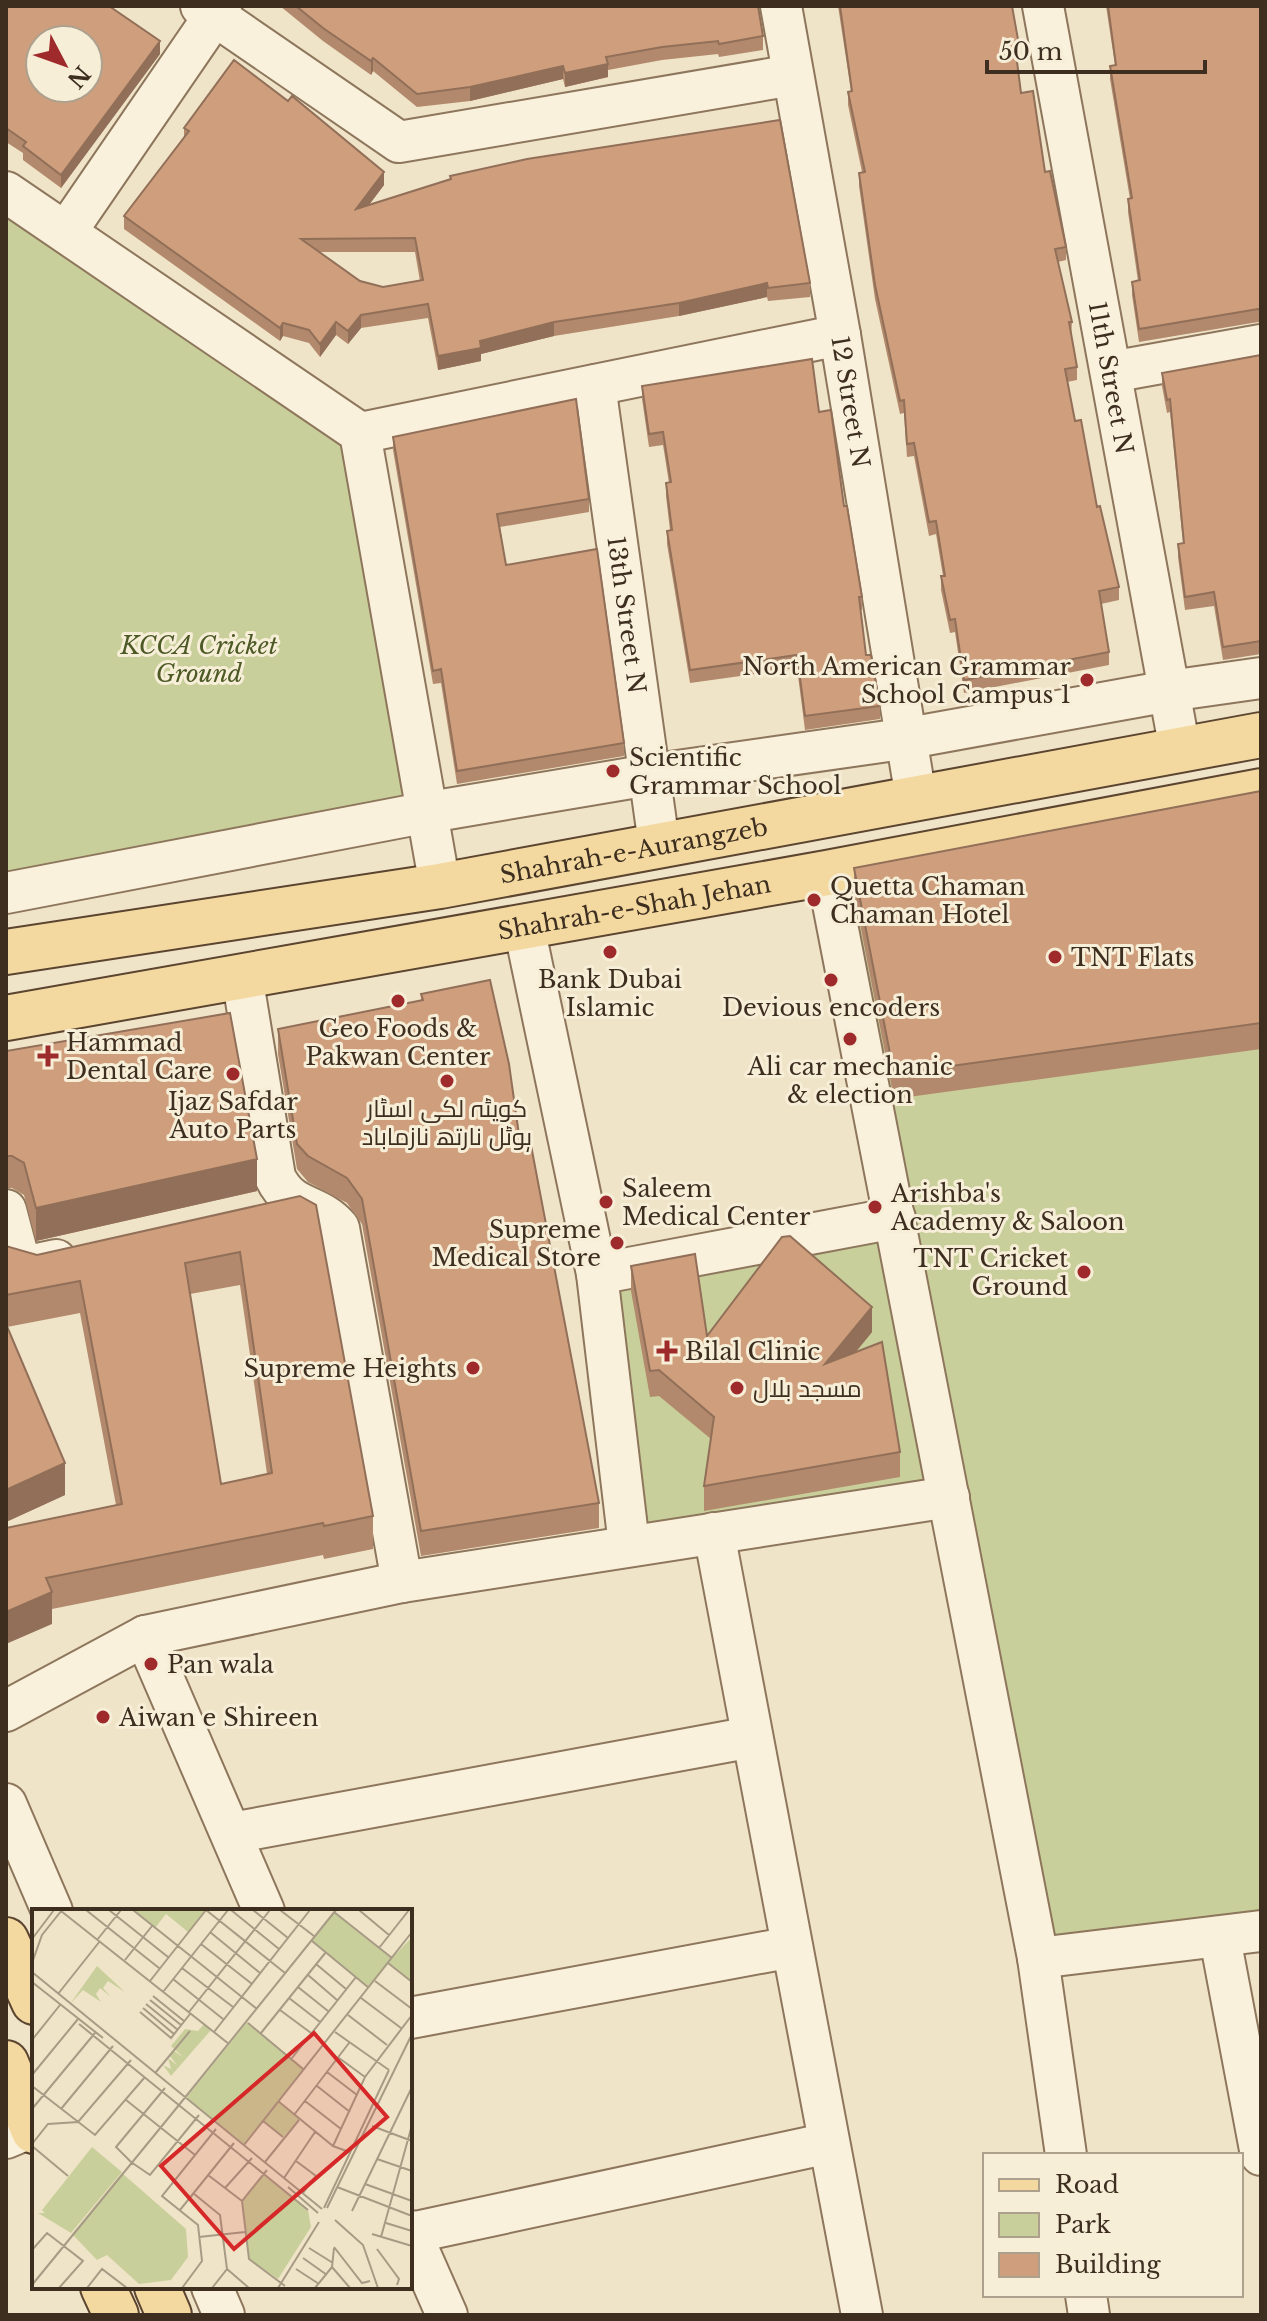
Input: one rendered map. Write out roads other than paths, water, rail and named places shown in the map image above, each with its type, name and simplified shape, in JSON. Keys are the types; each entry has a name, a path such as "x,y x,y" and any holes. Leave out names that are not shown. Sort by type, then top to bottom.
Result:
{"main road":[{"name":"Shahrah-e-Aurangzeb","path":"6,952 440,886 1261,735"},
{"name":"Shahrah-e-Shah Jehan","path":"6,1018 827,873 1261,791"},
{"path":"6,1940 32,1998"},
{"path":"6,2063 24,2132"},
{"path":"104,2289 116,2315"},
{"path":"158,2289 169,2315"}],"street":[{"name":"12 Street N","path":"781,6 909,738 916,798"},
{"name":"11th Street N","path":"1043,6 1180,750"},
{"path":"66,232 213,9 399,142 793,75"},
{"path":"6,192 360,433 440,886"},
{"path":"360,433 840,335"},
{"path":"1111,372 1261,345"},
{"name":"13th Street N","path":"595,385 659,844"},
{"path":"6,893 649,775 909,738 1169,691 1261,678"},
{"path":"827,873 1038,1958 1066,2153"},
{"path":"524,927 597,1274 629,1545"},
{"path":"242,976 275,1177 282,1190 299,1205 323,1212 339,1228 402,1582"},
{"path":"255,1215 299,1205"},
{"path":"6,1210 20,1263 32,1265 91,1252"},
{"path":"597,1274 895,1218"},
{"path":"6,1711 145,1636 402,1582 949,1497"},
{"path":"714,1533 862,2315"},
{"path":"145,1636 263,1909"},
{"path":"232,1833 752,1737"},
{"path":"6,1804 51,1909"},
{"path":"1038,1958 1261,1931"},
{"path":"1220,1938 1259,2136"},
{"path":"412,2018 792,1947"},
{"path":"412,2232 829,2143"},
{"path":"412,2234 447,2315"},
{"path":"213,2289 224,2315"}],"place":[{"name":"North American Grammar School Campus 1","path":"1087,680"},
{"name":"Scientific Grammar School","path":"613,771"},
{"name":"Quetta Chaman Chaman Hotel","path":"814,900"},
{"name":"Bank Dubai Islamic","path":"610,952"},
{"name":"TNT Flats","path":"1055,957"},
{"name":"Devious encoders","path":"831,980"},
{"name":"Geo Foods & Pakwan Center","path":"398,1001"},
{"name":"Ali car mechanic & election","path":"850,1039"},
{"name":"Hammad Dental Care","path":"48,1056"},
{"name":"Ijaz Safdar Auto Parts","path":"233,1074"},
{"name":"کویٹہ لکی اسٹار ہوٹل نارتھ نازماباد","path":"447,1081"},
{"name":"Saleem Medical Center","path":"606,1202"},
{"name":"Arishba's Academy & Saloon","path":"875,1207"},
{"name":"Supreme Medical Store","path":"617,1243"},
{"name":"TNT Cricket Ground","path":"1084,1272"},
{"name":"Bilal Clinic","path":"667,1351"},
{"name":"Supreme Heights","path":"473,1368"},
{"name":"مسجد بلال","path":"737,1388"},
{"name":"Pan wala","path":"151,1664"},
{"name":"Aiwan e Shireen","path":"103,1717"}],"park label":[{"name":"KCCA Cricket Ground","path":"199,659"}]}
